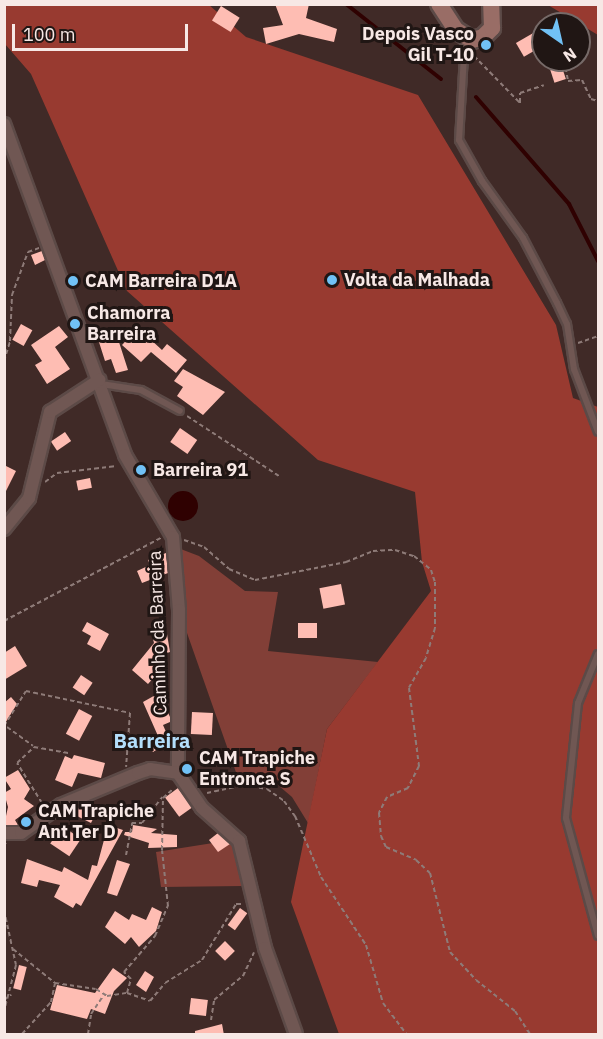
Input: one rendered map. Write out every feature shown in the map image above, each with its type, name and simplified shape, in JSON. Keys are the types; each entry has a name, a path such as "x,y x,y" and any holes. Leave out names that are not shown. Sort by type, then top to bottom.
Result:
{"main road":[{"path":"439,4 465,43 488,34 494,18 491,4"}],"street":[{"name":"Caminho da Barreira","path":"4,124 129,464 172,534 179,610 180,777"},
{"path":"4,529 20,512 31,492 50,412 100,382"},
{"path":"4,833 21,833 48,813 125,778 150,770 180,777 202,808 238,841 257,904 262,933 296,1035"}],"lane":[{"path":"465,43 459,140 482,181 523,238 567,324 574,369 598,432"},
{"path":"100,382 141,390 180,411"},
{"path":"598,654 578,703 566,818 598,936"}],"path":[{"path":"465,43 514,100 520,103 520,93 544,85"},
{"path":"566,72 568,81 582,80 591,99 598,101"},
{"path":"4,361 10,341 12,295 28,252 50,249"},
{"path":"571,348 598,336"},
{"path":"180,411 279,476"},
{"path":"31,492 57,473 129,464"},
{"path":"4,621 172,534 204,547 229,569 255,580 346,562 373,551 394,550 414,556 431,570 436,591 435,628 426,658 409,688 419,766 408,788 387,797 380,813 381,836 386,847 416,860 430,873 450,952 476,980 514,1011 530,1035"},
{"path":"69,753 34,747 6,726 26,691 130,714 125,778"},
{"path":"34,747 17,763 48,813"},
{"path":"126,855 132,823 142,823 180,777"},
{"path":"127,993 131,979 124,972 155,936 168,906 162,850 163,798 180,777"},
{"path":"200,792 216,794 244,785 267,789 284,801 295,816 321,877 366,945 383,1003 406,1035"},
{"path":"13,949 55,983 75,984 104,994 127,993 150,1001 165,983 202,960 236,904 257,904"},
{"path":"4,910 16,965 11,995 4,1011"},
{"path":"211,1020 214,1000 243,976 262,933"},
{"path":"22,1035 51,1002 55,983"},
{"path":"88,1035 91,1014 104,994"},
{"path":"4,1000 11,995"}],"shaded area":[{"path":"4,5 209,5 246,37 418,95 556,325 573,398 598,407 598,1034 339,1034 291,902 327,729 431,591 422,562 415,492 318,460 127,291 31,74 5,44"},
{"path":"548,5 598,5 598,35 591,31 591,12 560,12"},
{"path":"183,491 194,495 198,506 194,517 183,521 172,517 168,506 172,495"},
{"path":"178,548 199,556 245,591 278,592 268,651 378,662 327,729 308,823 292,797 272,780 238,778 187,633"},
{"path":"232,840 243,886 161,887 156,852"}],"building":[{"path":"275,4 309,4 306,18 337,29 334,42 299,34 266,44 263,28 283,25"},
{"path":"221,6 240,18 231,32 212,20"},
{"path":"434,27 439,37 428,42 423,32"},
{"path":"531,34 531,53 524,57 516,43"},
{"path":"551,72 564,72 566,79 554,83"},
{"path":"42,251 45,260 35,265 31,255"},
{"path":"21,324 32,330 24,346 12,340"},
{"path":"59,326 68,337 55,347 70,369 47,384 35,365 42,361 31,345"},
{"path":"138,328 162,350 167,344 187,360 176,373 151,352 141,362 122,345"},
{"path":"109,335 111,341 118,339 128,370 116,373 111,359 105,361 98,339"},
{"path":"183,369 225,392 203,415 177,396 183,387 174,381"},
{"path":"180,428 197,440 187,454 170,442"},
{"path":"65,432 71,441 57,451 51,442"},
{"path":"4,465 16,471 4,495"},
{"path":"90,478 92,488 78,490 76,481"},
{"path":"166,553 168,573 142,583 137,571 150,565 148,560"},
{"path":"341,584 345,605 323,609 319,588"},
{"path":"87,622 109,634 100,651 87,644 91,636 82,631"},
{"path":"298,623 317,623 317,638 298,638"},
{"path":"167,634 170,652 155,657 164,666 148,684 132,670 154,643 153,639"},
{"path":"15,646 27,666 4,680 4,653"},
{"path":"81,675 93,683 84,695 73,687"},
{"path":"159,693 170,717 170,722 163,725 170,741 153,752 148,743 158,736 143,702"},
{"path":"11,697 17,704 4,725 4,703"},
{"path":"79,709 92,716 79,741 66,734"},
{"path":"192,712 213,713 212,735 191,734"},
{"path":"74,755 105,763 101,778 78,773 72,787 55,780 65,756 72,759"},
{"path":"18,770 30,789 24,799 34,806 15,820 18,825 4,825 8,807 4,793 11,789 4,778"},
{"path":"178,788 192,807 179,817 165,797"},
{"path":"87,803 98,809 91,823 75,815 79,807"},
{"path":"108,825 123,830 81,906 76,903 73,908 54,897 60,885 39,880 37,887 21,883 27,859 62,872 64,867 88,880 92,865 97,866"},
{"path":"133,825 157,829 151,833 177,835 177,847 148,848 149,843 124,835 125,832 132,832"},
{"path":"62,826 81,839 69,856 50,843"},
{"path":"218,833 230,844 218,852 209,840"},
{"path":"117,860 130,864 117,896 107,893"},
{"path":"152,907 162,912 156,931 139,947 131,937 125,944 105,927 115,911 129,920 132,914 146,920"},
{"path":"240,908 247,913 235,930 228,925"},
{"path":"225,941 235,951 225,961 215,951"},
{"path":"19,965 27,967 21,990 13,988"},
{"path":"113,968 127,978 114,991 105,1014 91,1009 87,1019 50,1010 57,985 95,993"},
{"path":"145,971 154,977 146,992 136,985"},
{"path":"191,998 208,1000 206,1016 189,1014"},
{"path":"222,1024 224,1035 195,1035 195,1031"}],"waterway":[{"path":"346,4 441,79"},
{"path":"476,97 569,204 598,261"}],"place":[{"name":"Depois Vasco Gil T-10","path":"486,45"},
{"name":"Volta da Malhada","path":"332,280"},
{"name":"CAM Barreira D1A","path":"73,281"},
{"name":"Chamorra Barreira","path":"75,324"},
{"name":"Barreira 91","path":"141,470"},
{"name":"CAM Trapiche Entronca S","path":"187,769"},
{"name":"CAM Trapiche Ant Ter D","path":"26,822"}],"district":[{"name":"Barreira","path":"152,740"}]}
